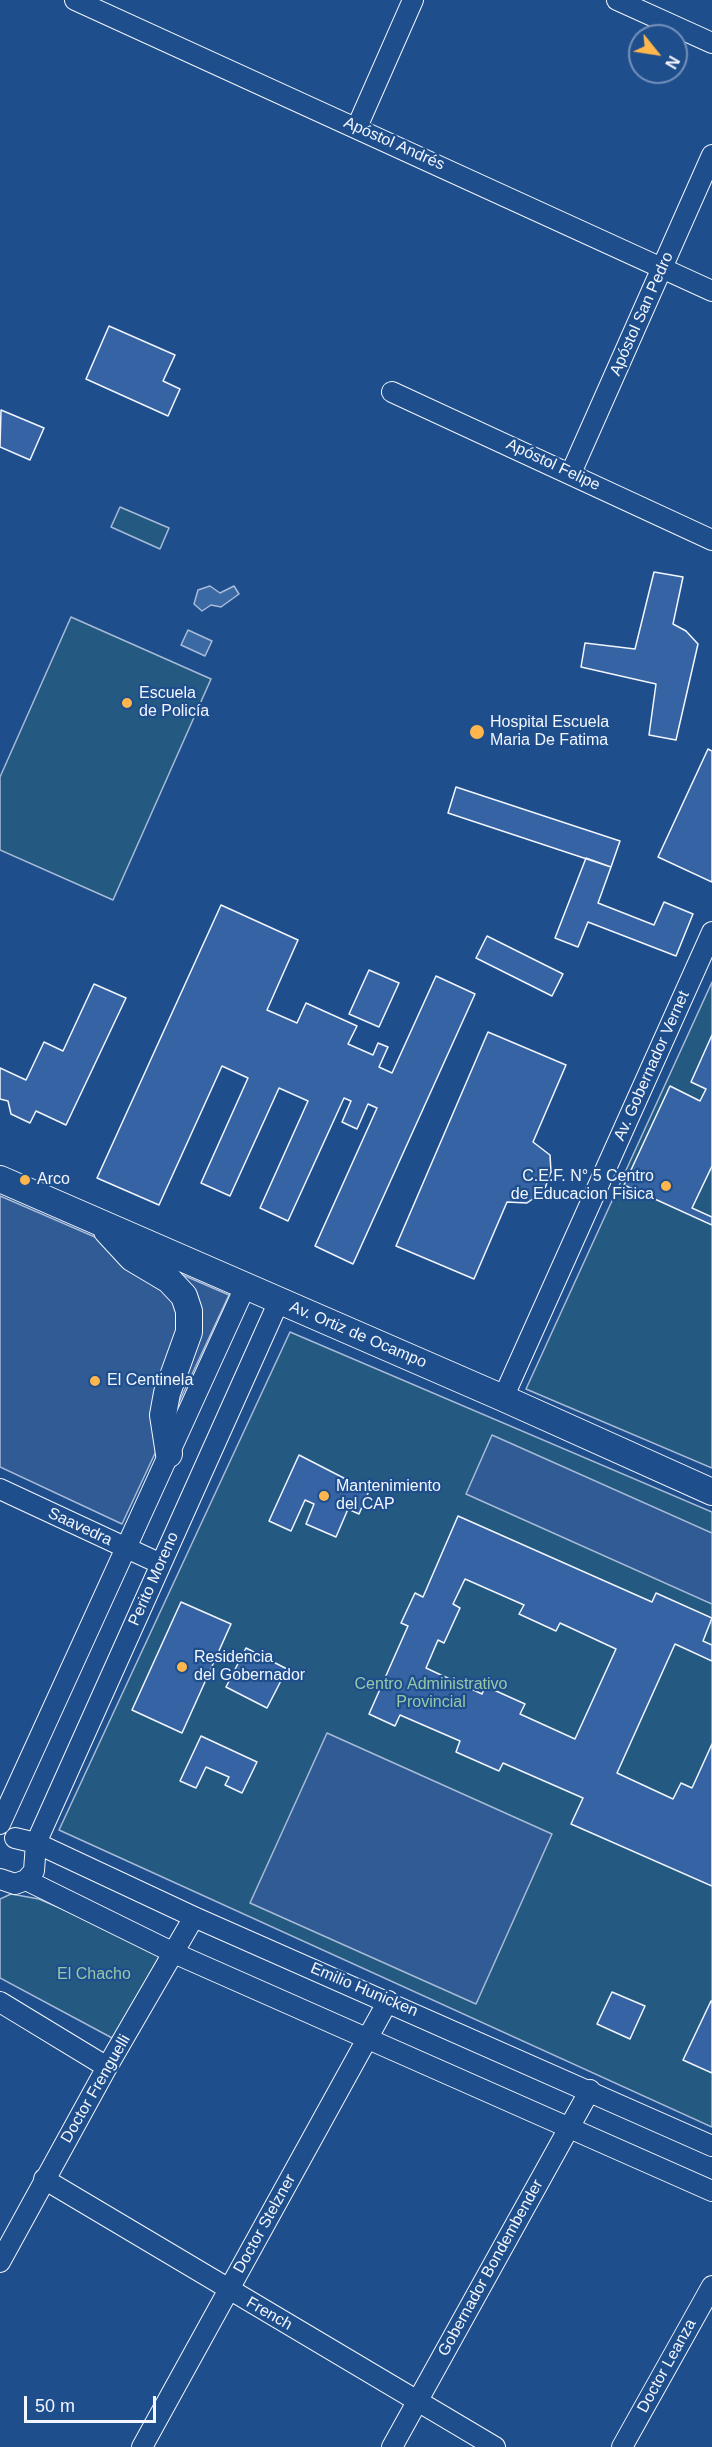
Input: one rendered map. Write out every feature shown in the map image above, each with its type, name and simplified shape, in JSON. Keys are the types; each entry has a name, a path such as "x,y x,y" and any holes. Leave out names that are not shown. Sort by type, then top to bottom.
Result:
{"main road":[{"name":"Av. Ortiz de Ocampo","path":"1,1179 503,1398 712,1492"},
{"path":"102,1224 132,1258 169,1280 184,1296 189,1311 189,1332 167,1393 163,1415 169,1454"}],"street":[{"name":"Apóstol Andrés","path":"75,0 712,291"},
{"path":"357,127 413,0"},
{"path":"617,0 712,43"},
{"name":"Apóstol San Pedro","path":"571,473 712,154"},
{"name":"Apóstol Felipe","path":"392,392 712,540"},
{"name":"Av. Gobernador Vernet","path":"503,1398 712,932"},
{"path":"0,1824 245,1287"},
{"name":"Perito Moreno","path":"37,1851 161,1564 279,1301"},
{"name":"Saavedra","path":"0,1489 161,1564"},
{"name":"Emilio Hunicken","path":"7,1839 388,2001 712,2146"},
{"path":"10,1883 34,1871 37,1851"},
{"path":"10,1883 712,2191"},
{"name":"Doctor Frenguelli","path":"0,2262 44,2179 194,1917"},
{"name":"Doctor Stelzner","path":"142,2447 388,2001"},
{"path":"0,2002 107,2067"},
{"name":"Gobernador Bondembender","path":"392,2447 590,2090"},
{"name":"French","path":"44,2179 495,2447"},
{"name":"Doctor Leanza","path":"622,2447 712,2286"}],"green space":[{"path":"120,507 169,528 160,549 111,527"},
{"path":"71,617 211,679 113,900 0,850 0,777"},
{"name":"C.E.F. N° 5 Centro de Educacion Fisica","path":"712,982 712,1468 526,1389"},
{"name":"Centro Administrativo Provincial","path":"290,1332 712,1512 712,2127 59,1830"},
{"name":"El Chacho","path":"11,1894 39,1899 162,1952 114,2039 0,1978 0,1899"}],"shaded area":[{"path":"210,586 220,593 234,586 239,594 221,607 211,605 202,611 194,604 198,590"},
{"path":"188,630 212,641 205,656 181,645"},
{"name":"El Centinela","path":"0,1196 229,1295 122,1524 0,1467"},
{"path":"492,1435 712,1533 712,1604 466,1494"},
{"path":"327,1733 552,1834 476,2004 250,1903"}],"building":[{"path":"109,326 175,355 163,381 180,389 168,416 86,379"},
{"path":"1,410 44,428 30,460 0,447"},
{"path":"654,572 683,577 673,624 686,631 698,644 676,740 649,735 656,684 581,667 585,643 635,649"},
{"path":"708,749 712,751 712,882 658,857"},
{"path":"456,787 620,841 611,867 448,813"},
{"path":"586,858 611,867 598,903 654,925 664,902 693,914 676,956 588,922 578,947 555,938"},
{"path":"221,905 298,940 267,1010 297,1023 306,1003 357,1026 348,1044 373,1055 378,1043 388,1047 379,1067 392,1073 436,976 475,994 353,1264 315,1246 377,1108 368,1104 357,1129 342,1122 351,1101 344,1098 288,1221 260,1208 308,1101 279,1088 230,1196 201,1183 248,1078 222,1066 159,1205 97,1178"},
{"path":"487,936 563,974 552,996 476,958"},
{"path":"369,970 399,983 379,1027 349,1014"},
{"path":"94,984 126,998 66,1125 36,1111 30,1123 11,1114 8,1101 0,1099 0,1068 26,1080 44,1042 63,1051"},
{"path":"488,1032 566,1065 533,1142 550,1155 551,1172 544,1191 527,1203 507,1202 474,1279 396,1246"},
{"path":"712,1035 712,1166 692,1208 712,1217 712,1225 624,1185 670,1086 700,1101 706,1089 691,1082"},
{"name":"Mantenimiento del CAP","path":"299,1455 369,1491 359,1514 348,1509 336,1537 306,1524 314,1504 305,1500 291,1531 269,1521"},
{"path":"458,1516 652,1602 656,1593 712,1618 703,1641 712,1645 712,1661 675,1644 617,1773 673,1799 681,1783 692,1788 712,1744 712,1886 571,1824 583,1798 503,1763 499,1771 456,1752 460,1741 400,1715 395,1726 369,1714 408,1626 401,1623 415,1593 423,1597","holes":["465,1579 524,1605 519,1614 556,1631 560,1623 616,1649 575,1739 520,1714 525,1704 485,1686 482,1694 426,1668 438,1640 444,1643 460,1608 453,1604"]},
{"name":"Residencia del Gobernador","path":"181,1602 231,1624 182,1733 132,1710"},
{"path":"246,1648 287,1669 267,1708 226,1687"},
{"path":"201,1736 257,1762 242,1793 225,1785 229,1777 206,1767 196,1788 180,1781"},
{"path":"612,1992 645,2006 630,2039 597,2024"},
{"path":"712,2001 712,2073 683,2060"}],"place":[{"name":"Escuela de Policía","path":"127,703"},
{"name":"Hospital Escuela Maria De Fatima","path":"477,732"},
{"name":"Arco","path":"25,1180"},
{"name":"C.E.F. N° 5 Centro de Educacion Fisica","path":"666,1186"},
{"name":"El Centinela","path":"95,1381"},
{"name":"Mantenimiento del CAP","path":"324,1496"},
{"name":"Residencia del Gobernador","path":"182,1667"}]}
